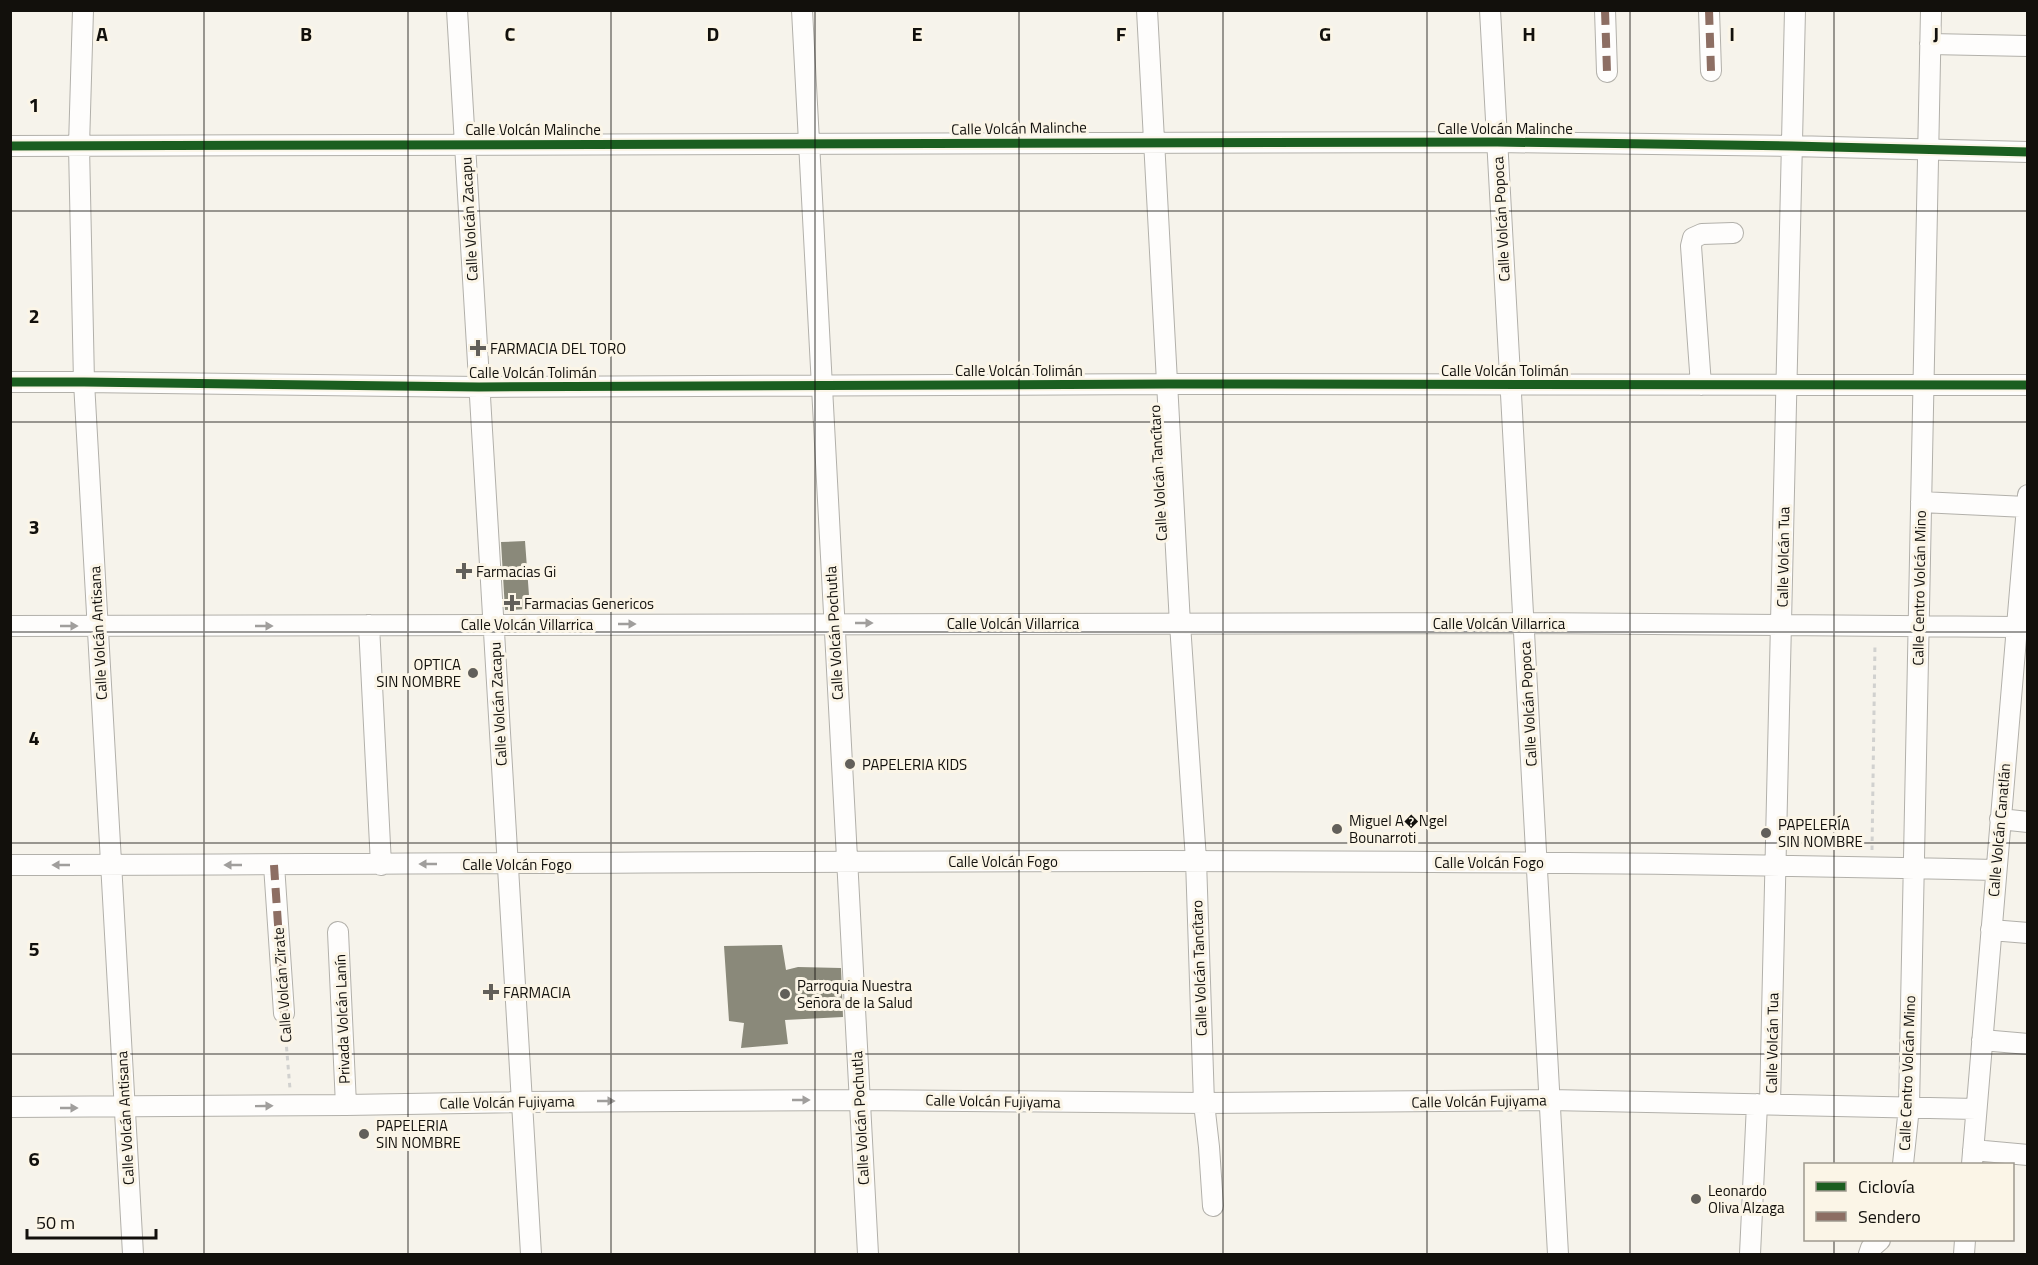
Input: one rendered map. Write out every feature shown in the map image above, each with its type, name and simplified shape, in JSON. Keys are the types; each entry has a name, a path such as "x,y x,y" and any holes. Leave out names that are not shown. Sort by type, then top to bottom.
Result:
{"street":[{"name":"Calle Volcán Antisana","path":"83,10 79,146 84,381 133,1254"},
{"name":"Calle Volcán Zacapu","path":"457,10 531,1254"},
{"name":"Calle Volcán Pochutla","path":"802,10 868,1254"},
{"name":"Calle Volcán Tancítaro","path":"1147,10 1180,624 1196,860 1204,1103 1213,1206"},
{"name":"Calle Volcán Popoca","path":"1490,10 1558,1254"},
{"path":"1605,10 1607,72"},
{"path":"1709,10 1711,71"},
{"name":"Calle Volcán Tua","path":"1750,1254 1764,1104 1776,865 1795,10"},
{"name":"Calle Centro Volcán Mino","path":"1904,1163 1909,1107 1931,10"},
{"path":"1930,44 2028,46"},
{"name":"Calle Volcán Malinche","path":"10,146 1497,142 2028,152"},
{"path":"1701,385 1691,246 1693,238 1702,234 1733,233"},
{"name":"Calle Volcán Tolimán","path":"10,382 480,387 1168,384 2028,385"},
{"path":"1921,502 2027,501"},
{"name":"Calle Volcán Canatlán","path":"1972,1157 2000,819 2019,705 2016,627 2027,501"},
{"name":"Calle Volcán Villarrica","path":"10,626 1524,623 2016,627"},
{"path":"369,625 381,865"},
{"path":"2000,819 2028,822"},
{"name":"Calle Volcán Fogo","path":"10,865 1196,860 1537,862 1995,870"},
{"name":"Calle Volcán Zirate","path":"274,865 284,1012"},
{"path":"1991,930 2028,933"},
{"name":"Privada Volcán Lanín","path":"338,932 346,1106"},
{"path":"1982,1040 2028,1044"},
{"name":"Calle Volcán Fujiyama","path":"10,1107 346,1106 522,1101 859,1100 1204,1103 1550,1100 1976,1109"},
{"path":"1972,1157 2028,1155"},
{"path":"1869,1254 1879,1241"}],"path":[{"path":"1872,867 1876,627"}],"building":[{"path":"525,541 530,609 505,610 501,542"},
{"name":"Parroquia Nuestra Señora de la Salud","path":"782,945 786,970 798,967 841,968 843,1017 785,1020 788,1044 741,1048 744,1023 729,1021 724,946"}],"marked path":[{"path":"1605,10 1607,72"},
{"path":"1709,10 1711,71"},
{"path":"274,865 284,1013"}],"cycle path":[{"path":"10,146 1497,142 2028,152"},
{"path":"10,382 479,387 1168,384 2028,385"}],"place":[{"name":"FARMACIA DEL TORO","path":"478,348"},
{"name":"Farmacias Gi","path":"464,571"},
{"name":"Farmacias Genericos","path":"512,603"},
{"name":"OPTICA SIN NOMBRE","path":"473,673"},
{"name":"PAPELERIA KIDS","path":"850,764"},
{"name":"Miguel A�Ngel Bounarroti","path":"1337,829"},
{"name":"PAPELERÍA SIN NOMBRE","path":"1766,833"},
{"name":"FARMACIA","path":"491,992"},
{"name":"Parroquia Nuestra Señora de la Salud","path":"785,994"},
{"name":"PAPELERIA SIN NOMBRE","path":"364,1134"},
{"name":"Leonardo Oliva Alzaga","path":"1696,1199"}]}
